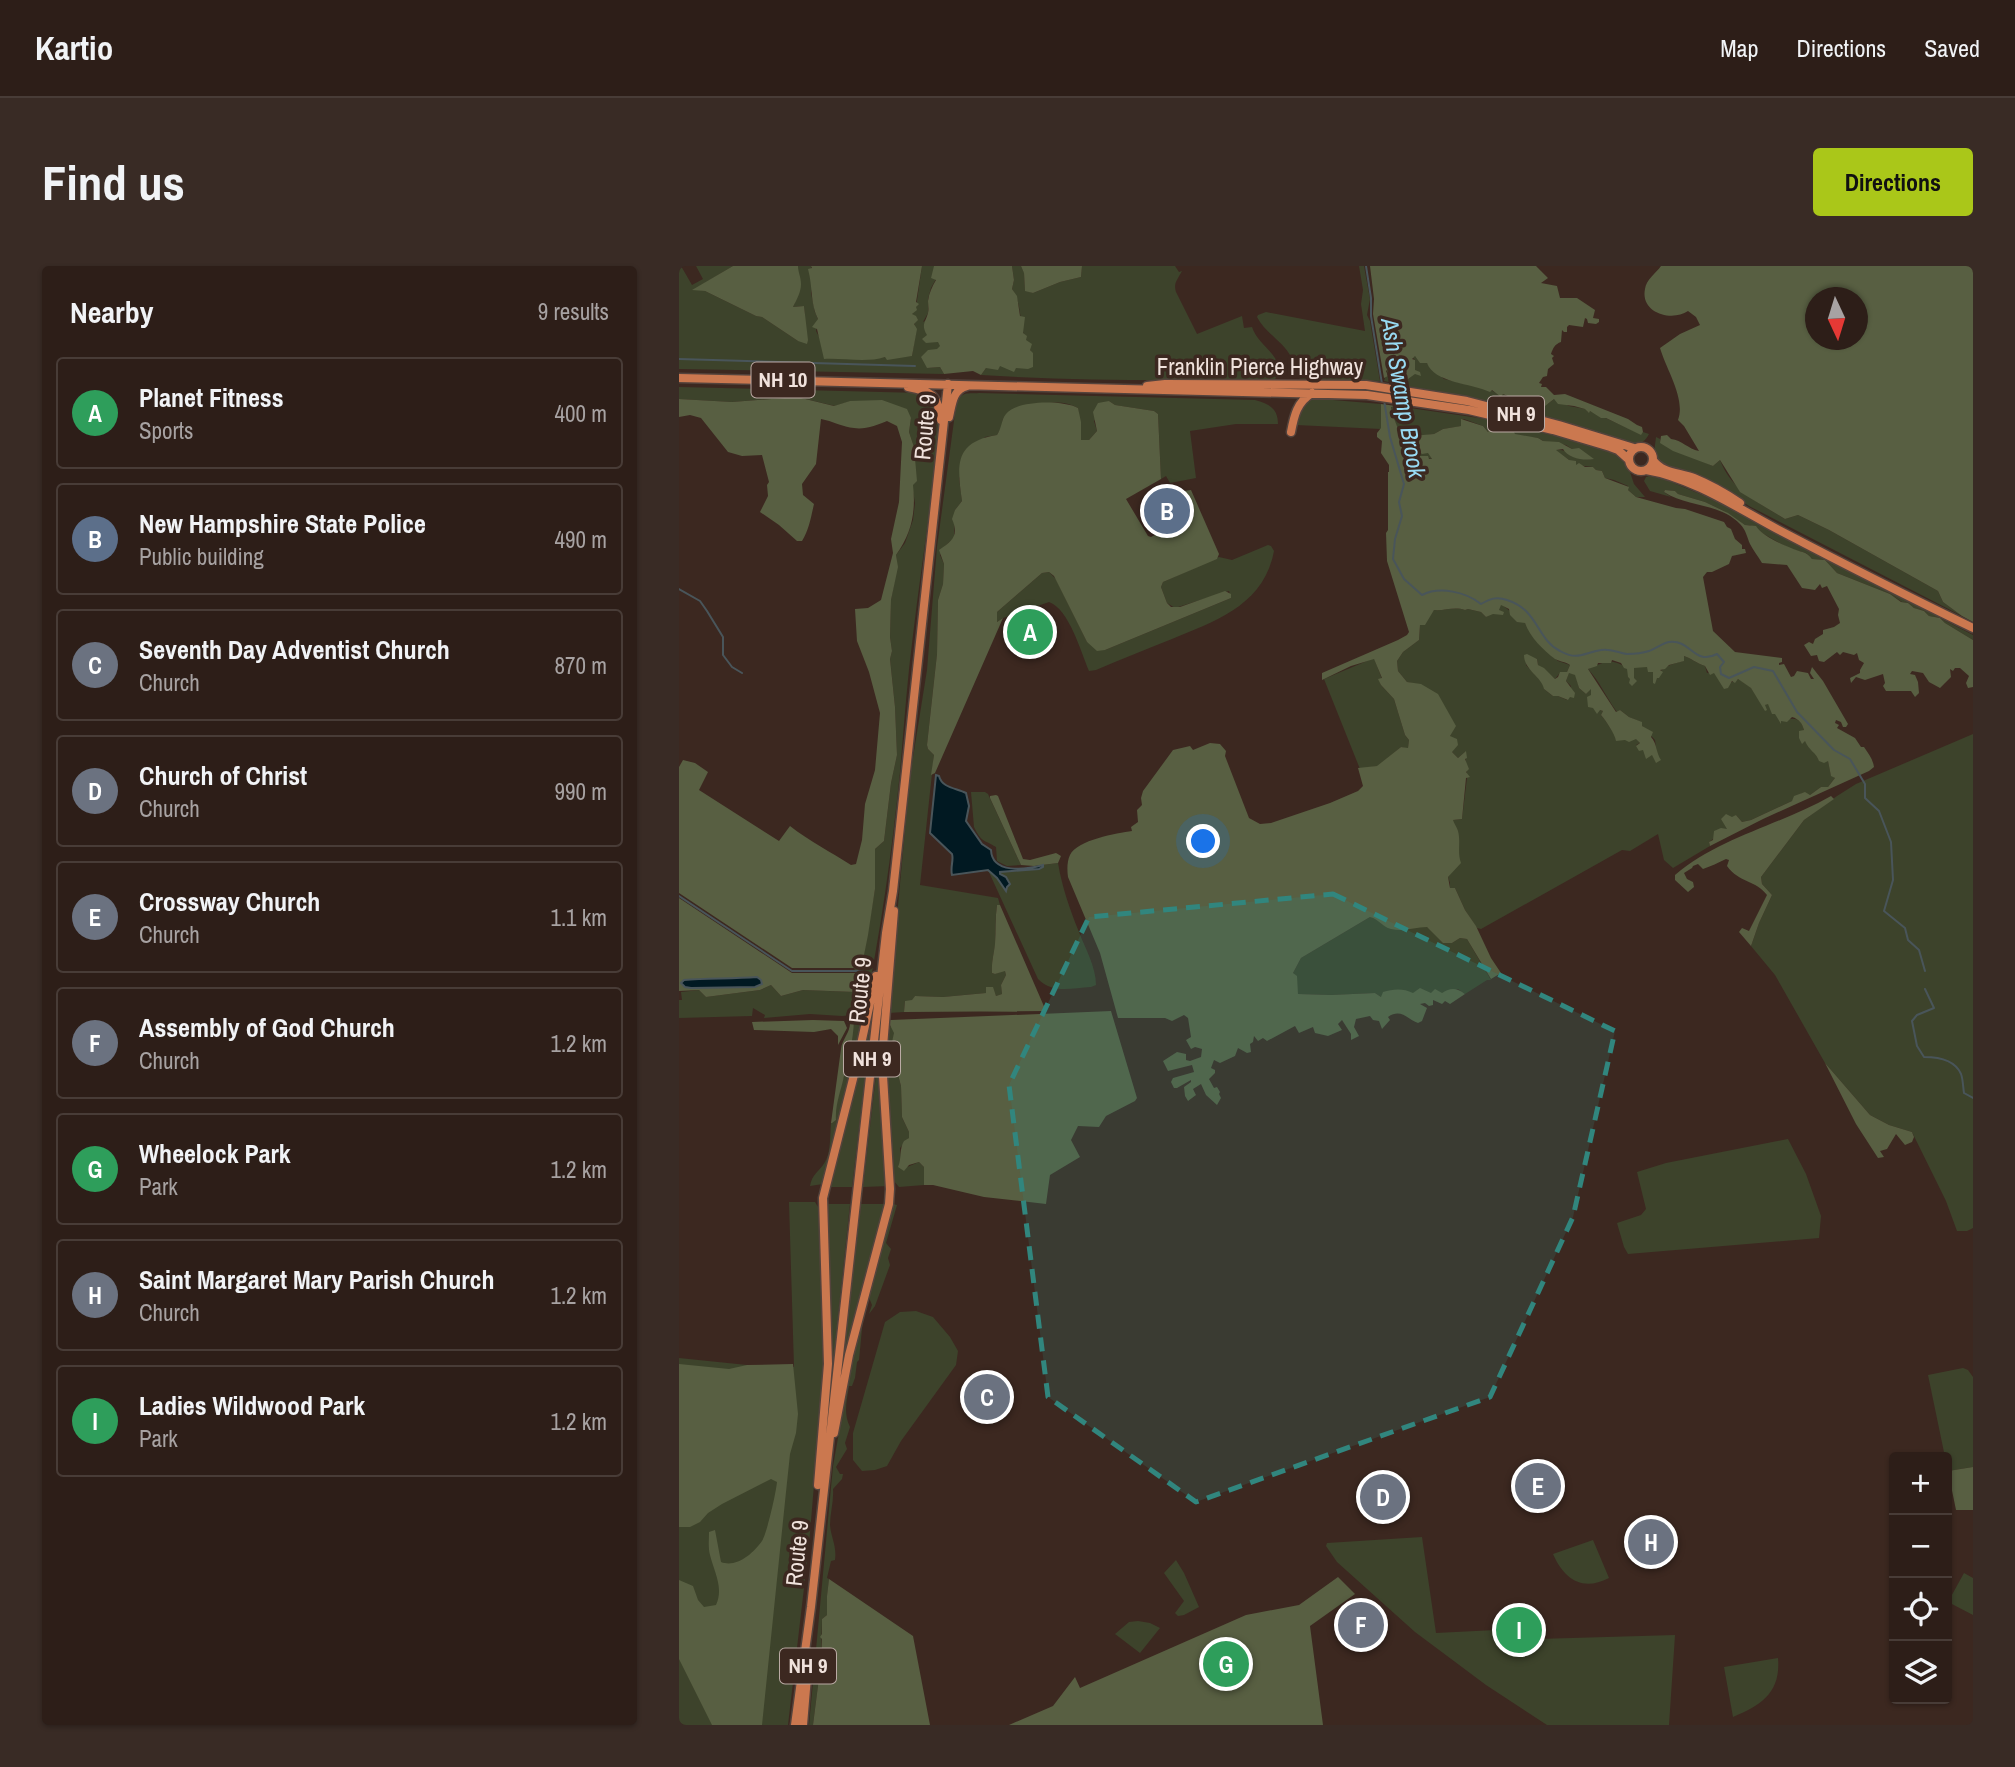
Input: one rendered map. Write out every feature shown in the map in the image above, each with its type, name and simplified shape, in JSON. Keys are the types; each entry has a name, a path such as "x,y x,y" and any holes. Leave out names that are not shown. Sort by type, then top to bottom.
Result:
{"highway":[{"name":"NH 10","path":"679,378 948,384"},
{"path":"886,382 926,390 935,397 943,444"},
{"name":"Franklin Pierce Highway","path":"948,384 1396,394 1467,401 1634,448"},
{"name":"Route 9","path":"795,1725 811,1607 857,1186 893,891 948,384"},
{"path":"943,444 953,398 962,387 973,384"},
{"name":"Franklin Pierce Highway","path":"1130,388 1165,384 1366,385 1553,430 1618,450 1628,459"},
{"path":"1291,432 1298,407 1305,397 1315,392"},
{"name":"NH 9","path":"1634,448 1639,446 1648,449 1659,468 1690,476 1718,488 1745,506 1825,548 1855,568"},
{"path":"1628,459 1634,448"},
{"name":"NH 9","path":"1628,459 1632,468 1691,485 1730,502 1973,628"},
{"path":"1646,470 1653,460"},
{"path":"828,1448 833,1440 849,1355 889,1204 883,1047 895,906 893,891"},
{"path":"822,1501 818,1492 828,1364 823,1198 886,933"},
{"name":"NH 9","path":"803,1725 811,1607"}],"highlighted area":[{"path":"1333,894 1615,1031 1573,1217 1490,1397 1196,1502 1048,1397 1009,1085 1089,917"}],"green space":[{"path":"679,266 692,285 703,279 696,266 733,266 695,289 762,317 798,341 805,316 804,306 793,307 798,266 811,266 811,293 818,319 816,331 831,358 841,359 912,356 916,331 912,314 916,307 922,266 934,266 936,279 928,299 928,313 923,322 989,288 927,368 940,367 944,374 679,369"},
{"path":"733,266 798,266 801,287 793,307 804,306 807,344 762,317 705,291 692,290"},
{"path":"811,266 922,266 916,302 919,304 912,314 918,320 914,324 917,329 912,356 887,360 885,357 863,360 824,359 817,329 812,327 818,319 808,269 812,268"},
{"path":"934,266 1012,266 1012,289 1017,296 1020,316 1025,317 1023,333 1027,336 1026,340 1032,344 1030,350 1033,353 1033,367 1016,368 1014,372 1000,366 998,370 986,368 981,375 973,371 944,374 940,367 927,368 921,357 928,350 940,346 938,342 926,343 922,339 927,335 924,326 929,295 936,280 931,278"},
{"path":"1012,266 1021,266 1025,290 1033,293 1081,277 1082,266 1175,266 1179,272 1182,271 1175,289 1197,334 1242,316 1244,328 1252,327 1273,355 1279,367 1279,375 1275,379 1165,380 981,375 986,368 1000,365 1017,368 1032,360 1012,289"},
{"path":"1021,266 1082,266 1081,277 1033,293 1025,291"},
{"path":"1359,266 1364,266 1370,299 1367,315 1380,381 1300,379 1288,352 1265,328 1258,315 1266,312 1365,331"},
{"path":"1370,266 1536,266 1548,278 1541,283 1557,286 1560,298 1577,298 1595,310 1593,318 1599,319 1596,324 1588,323 1585,318 1583,327 1569,325 1567,332 1562,330 1561,342 1551,354 1554,356 1554,364 1539,383 1542,384 1541,387 1546,387 1554,395 1565,394 1628,419 1642,427 1643,432 1641,435 1585,409 1558,404 1554,399 1545,406 1536,408 1503,394 1501,397 1492,390 1490,392 1445,379 1431,370 1427,363 1420,363 1415,356 1412,359 1415,360 1415,370 1420,372 1421,376 1415,374 1408,379 1402,379 1401,371 1396,370 1395,375 1388,369 1388,376 1384,378 1373,314"},
{"path":"1661,266 1973,266 1973,622 1943,602 1938,591 1829,530 1798,515 1785,519 1740,492 1720,460 1713,466 1673,451 1660,443 1661,436 1667,435 1699,451 1678,420 1680,412 1677,394 1660,348 1680,334 1700,325 1696,317 1688,311 1674,316 1652,309 1645,297 1649,280"},
{"path":"1415,356 1444,379 1491,390 1536,408 1554,399 1569,406 1586,409 1641,434 1649,434 1642,442 1632,446 1449,395 1384,381 1388,368 1395,374 1396,370 1403,374 1415,370 1415,360 1412,357"},
{"path":"679,387 921,393 935,403 938,423 937,452 911,652 897,802 864,1014 810,1014 764,1018 765,1015 753,1008 752,1016 679,1018 679,1000 682,1000 681,992 699,990 706,997 760,990 771,985 781,996 803,990 854,992 858,979 854,968 863,959 875,889 875,849 884,841 897,755 890,659 891,600 897,567 896,555 905,543 913,520 915,503 912,485 914,447 909,432 911,418 851,401 835,406 797,397 732,402 679,399"},
{"path":"979,393 1255,400 1272,408 1278,424 1236,424 1190,431 1196,478 1170,483 1166,476 1161,479 1158,414 1154,411 1115,405 1109,401 1094,421 1097,431 1089,440 1081,440 1078,408 1069,404 1049,403 1003,419 997,435 985,437 959,478 962,501 955,510 954,538 940,555 944,564 943,584 938,600 937,654 927,745 934,755 920,885 998,898 1000,905 997,905 996,910 992,973 1005,970 1006,975 1001,985 1002,994 996,996 992,987 986,988 986,993 943,997 915,996 912,1001 905,1001 904,1012 888,1013 910,776 927,670 937,547 956,406 962,396"},
{"path":"797,397 834,406 850,401 882,400 907,409 911,418 909,432 914,447 917,481 913,485 913,513 906,538 896,555 898,567 891,600 890,659 897,755 884,841 875,849 875,889 863,960 854,968 792,968 679,893 679,767 683,760 695,763 708,772 699,790 779,841 790,826 851,865 856,864 862,840 865,804 875,770 880,713 857,641 855,609 868,608 881,600 893,553 891,539 899,502 902,442 897,426 887,421 858,428 821,419 816,464 802,484 803,495 814,504 804,537 802,541 797,541 760,512 768,496 769,482 762,455 742,456 728,452 701,418 690,415 679,417 679,399 732,402"},
{"path":"1309,398 1381,404 1381,429 1296,425 1299,413"},
{"path":"1109,401 1115,405 1154,411 1158,414 1161,479 1126,499 1148,536 1151,537 1193,516 1194,513 1183,494 1184,491 1191,490 1219,554 1217,559 1163,582 1161,587 1167,603 1171,607 1180,607 1225,591 1231,594 1231,598 1097,651 1087,642 1054,576 1049,572 1042,573 997,612 997,622 1003,618 935,773 931,775 934,755 927,745 937,654 938,600 943,584 944,564 939,550 955,533 952,519 962,501 959,476 961,457 973,443 997,435 1004,416 1012,409 1030,404 1052,403 1078,408 1081,440 1089,440 1097,431 1093,412 1098,403"},
{"path":"1381,404 1396,406 1391,407 1402,446 1417,456 1428,456 1432,459 1428,453 1422,454 1412,446 1412,436 1434,434 1443,429 1461,426 1461,419 1483,426 1488,432 1493,426 1505,432 1512,428 1515,434 1559,442 1572,449 1579,448 1594,459 1576,458 1563,449 1556,450 1569,460 1576,461 1576,465 1579,463 1602,471 1605,478 1629,487 1628,490 1636,497 1724,522 1746,553 1732,556 1729,564 1707,572 1703,577 1713,631 1735,652 1782,658 1779,665 1784,664 1791,677 1797,671 1808,673 1811,679 1814,679 1810,673 1812,667 1848,724 1843,727 1841,722 1836,720 1835,723 1839,725 1837,728 1855,738 1861,747 1864,747 1874,767 1710,846 1714,831 1727,829 1721,819 1726,814 1732,817 1736,815 1742,822 1751,820 1792,801 1794,796 1805,792 1810,795 1821,787 1828,787 1835,778 1831,776 1828,761 1819,761 1805,741 1802,744 1799,731 1804,730 1798,720 1792,717 1787,722 1781,721 1781,724 1768,704 1765,705 1765,711 1751,688 1738,679 1724,689 1714,673 1710,675 1705,666 1684,656 1684,661 1660,670 1663,672 1655,684 1653,672 1648,672 1647,667 1634,668 1634,678 1637,681 1632,686 1627,669 1621,663 1612,660 1611,663 1598,663 1588,669 1616,712 1620,710 1642,722 1642,726 1653,732 1651,737 1661,760 1656,763 1652,755 1646,759 1643,750 1639,751 1636,746 1640,743 1636,739 1629,742 1616,741 1601,715 1603,711 1600,710 1597,714 1593,708 1588,707 1587,697 1591,695 1591,689 1586,694 1579,688 1575,675 1569,673 1566,681 1575,693 1574,698 1570,697 1568,700 1553,696 1544,689 1527,665 1524,655 1537,659 1538,665 1555,679 1560,672 1567,672 1570,665 1546,652 1525,623 1517,622 1510,615 1509,609 1501,605 1499,610 1504,612 1503,615 1493,614 1486,617 1481,612 1468,609 1434,610 1425,625 1420,625 1419,640 1403,652 1397,661 1398,671 1407,682 1421,684 1438,694 1456,726 1450,736 1457,739 1458,745 1452,752 1458,758 1466,751 1465,759 1469,769 1466,772 1470,777 1466,778 1462,819 1453,820 1459,835 1461,863 1448,877 1450,888 1455,888 1501,973 1491,979 1467,939 1460,938 1452,943 1443,943 1427,927 1391,929 1370,917 1301,958 1293,973 1297,976 1298,994 1375,993 1381,997 1383,992 1387,991 1402,990 1413,993 1420,988 1431,993 1435,989 1442,993 1454,989 1465,994 1450,1004 1433,1000 1433,1005 1420,1004 1427,1008 1422,1021 1418,1023 1397,1014 1388,1017 1390,1020 1382,1029 1379,1021 1370,1016 1356,1019 1354,1027 1359,1036 1351,1040 1351,1034 1342,1020 1338,1024 1342,1030 1328,1036 1315,1033 1313,1027 1299,1033 1295,1026 1267,1041 1263,1038 1258,1041 1254,1036 1250,1044 1251,1052 1247,1053 1238,1048 1235,1056 1220,1063 1214,1060 1211,1068 1215,1073 1209,1079 1220,1092 1221,1098 1217,1105 1206,1095 1201,1084 1193,1089 1196,1095 1188,1101 1184,1087 1191,1080 1177,1088 1174,1088 1171,1082 1173,1078 1194,1072 1192,1065 1168,1071 1163,1061 1177,1052 1186,1054 1186,1060 1190,1061 1201,1057 1202,1049 1191,1049 1186,1040 1191,1037 1188,1018 1184,1015 1172,1021 1165,1018 1118,1018 1100,953 1068,877 1068,860 1074,850 1089,841 1132,831 1131,827 1138,822 1137,810 1142,805 1143,791 1173,750 1190,746 1193,750 1210,743 1220,744 1226,751 1225,756 1249,818 1260,824 1271,823 1358,791 1363,786 1358,768 1377,766 1401,747 1408,748 1409,740 1394,699 1378,679 1382,678 1374,659 1351,666 1322,680 1322,673 1398,640 1409,632 1387,561 1389,465 1381,453 1382,441 1377,437 1381,428"},
{"path":"1391,407 1486,419 1618,453 1626,460 1634,484 1645,497 1636,497 1628,490 1628,486 1605,478 1602,471 1593,467 1576,465 1555,450 1593,459 1566,445 1520,436 1493,427 1488,432 1483,426 1464,419 1461,420 1462,426 1420,436 1432,459 1416,456 1404,448 1401,442"},
{"path":"1656,437 1661,443 1713,466 1720,460 1731,480 1756,501 1785,519 1798,515 1829,530 1938,591 1943,602 1962,616 1749,506 1721,488 1666,468 1654,453"},
{"path":"1649,476 1669,480 1717,501 1940,618 1929,616 1890,594 1837,573 1825,560 1812,559 1806,553 1791,549 1705,502 1675,491 1665,490 1671,497 1650,491 1644,481"},
{"path":"1665,490 1705,502 1728,513 1745,525 1756,526 1772,539 1805,553 1812,559 1825,560 1837,573 1890,594 1929,616 1940,618 1973,640 1973,687 1968,688 1966,683 1969,676 1960,668 1953,671 1950,669 1951,677 1940,688 1929,682 1923,673 1912,671 1910,674 1915,675 1918,682 1919,693 1915,697 1911,691 1886,691 1883,674 1865,680 1856,677 1851,683 1850,678 1860,673 1864,663 1859,660 1857,653 1854,655 1843,652 1840,655 1837,652 1824,662 1819,661 1817,655 1811,656 1804,645 1809,642 1813,644 1815,639 1823,634 1823,630 1840,623 1839,609 1827,586 1822,588 1820,584 1815,590 1802,588 1787,565 1762,563 1744,529 1732,517 1673,497 1664,492"},
{"path":"1268,545 1274,551 1269,570 1249,598 1236,608 1205,625 1096,670 1089,671 1063,613 1049,602 997,622 997,612 1042,573 1049,572 1056,579 1087,642 1105,650 1231,598 1229,591 1175,608 1167,603 1161,587 1163,582 1219,557 1232,560"},
{"path":"1501,604 1525,623 1538,643 1552,656 1570,665 1567,672 1559,674 1555,679 1538,665 1537,659 1530,657 1526,665 1544,684 1544,689 1553,696 1567,700 1571,686 1566,681 1569,672 1576,675 1579,688 1586,694 1591,688 1591,695 1603,711 1601,715 1614,733 1622,738 1636,738 1640,743 1636,745 1652,755 1657,755 1655,740 1641,722 1620,710 1617,712 1588,669 1613,662 1623,665 1628,669 1628,677 1634,678 1634,667 1648,667 1653,672 1653,682 1662,670 1683,661 1684,656 1705,666 1707,673 1714,672 1730,683 1739,679 1751,688 1765,705 1768,703 1781,721 1799,720 1804,730 1800,735 1817,757 1828,761 1831,775 1835,778 1828,787 1821,787 1810,795 1802,793 1792,801 1751,820 1742,822 1736,815 1727,829 1709,842 1710,846 1673,868 1664,860 1658,834 1630,851 1622,850 1481,929 1477,928 1455,888 1450,888 1448,877 1453,870 1457,849 1453,820 1462,819 1467,778 1465,752 1458,758 1451,751 1450,733 1433,693 1421,685 1407,682 1398,671 1397,661 1403,652 1419,640 1420,625 1434,610 1468,609 1481,612 1486,617 1499,610"},
{"path":"1940,618 1973,635 1973,640 1945,623"},
{"path":"1374,658 1382,679 1379,679 1381,685 1394,699 1409,740 1408,749 1401,747 1378,766 1360,769 1324,679"},
{"path":"1973,734 1973,1228 1957,1231 1946,1201 1912,1132 1889,1125 1870,1115 1825,1063 1775,975 1751,946 1772,895 1762,884 1761,877 1804,820 1856,784"},
{"path":"971,792 988,794 1021,865 1007,866 997,861 996,847 979,836 974,827"},
{"path":"996,795 1023,859 1030,860 1056,853 1061,856 1058,863 1021,865 990,798"},
{"path":"1831,796 1834,799 1804,820 1761,877 1762,884 1772,895 1751,946 1739,932 1742,928 1749,931 1767,895 1732,872 1727,866 1729,860 1703,869 1698,864 1684,873 1687,879 1693,882 1694,887 1688,892 1675,880 1675,875 1711,851"},
{"path":"1058,863 1069,907 1094,971 1096,985 1091,987 1056,988 1038,979 988,870 1007,887 1006,877 1000,872 1039,869 1043,865"},
{"path":"679,898 792,973 856,973 863,986 855,992 803,990 781,996 771,985 760,990 706,997 699,990 679,991"},
{"path":"997,905 1000,905 1046,1011 904,1012 905,1001 912,1000 915,996 943,997 986,993 986,987 993,987 996,996 1002,994 1001,985 1005,971 992,973"},
{"path":"1370,917 1375,917 1385,926 1427,927 1452,943 1460,938 1467,939 1491,980 1465,994 1458,989 1442,993 1381,997 1375,993 1298,994 1293,973 1301,958"},
{"path":"1111,1011 1137,1098 1106,1116 1099,1127 1078,1126 1071,1140 1080,1157 1050,1175 1046,1204 984,1197 924,1185 924,1167 919,1162 909,1165 904,1171 898,1167 902,1144 909,1138 909,1132 902,1117 901,1086 892,1042 894,1033 888,1021"},
{"path":"870,1019 852,1187 829,1187"},
{"path":"887,1020 891,1020 888,1021 889,1026 893,1027 895,1033 892,1042 901,1086 902,1117 909,1132 909,1138 900,1148 901,1159 907,1167 919,1162 924,1167 924,1185 899,1187 893,1180 886,1083"},
{"path":"844,1021 847,1028 838,1045 838,1036 831,1029 814,1032 754,1030 752,1022"},
{"path":"850,1021 854,1021 851,1049 837,1103 836,1120 831,1123 841,1049"},
{"path":"854,1021 863,1021 823,1184 810,1186 828,1153 831,1123 836,1120 836,1103"},
{"path":"882,1023 889,1186 863,1187"},
{"path":"1825,1063 1870,1115 1889,1125 1912,1132 1912,1142 1905,1145 1896,1134 1887,1149 1880,1151 1884,1157 1878,1158 1856,1124"},
{"path":"1788,1139 1806,1174 1821,1216 1819,1238 1628,1254 1617,1223 1641,1215 1646,1209 1637,1172 1666,1163"},
{"path":"789,1202 815,1202 821,1212 825,1352 809,1545 788,1725 679,1725 679,1358 794,1367"},
{"path":"826,1204 850,1204 832,1375 830,1374"},
{"path":"861,1204 887,1204 845,1360 843,1359"},
{"path":"893,1204 897,1205 886,1243 891,1249 888,1258 890,1265 875,1306 869,1314 872,1305 868,1295"},
{"path":"864,1308 859,1360 852,1386 849,1386 847,1401 850,1427 845,1443 847,1449 836,1467 840,1474 843,1474 833,1489 830,1525 835,1560 831,1561 827,1578 827,1615 822,1619 821,1662 813,1725 809,1725 833,1466"},
{"path":"916,1311 933,1317 950,1337 958,1351 956,1365 901,1441 887,1466 862,1471 853,1460 853,1433 885,1322 900,1312"},
{"path":"679,1364 729,1369 747,1365 793,1364 798,1414 790,1454 762,1725 712,1725 679,1659 679,1580 693,1586 704,1607 716,1605 719,1586 709,1552 709,1532 715,1530 721,1562 732,1563 749,1555 764,1537 777,1482 771,1479 722,1504 700,1522 690,1527 679,1527"},
{"path":"1963,1368 1973,1377 1973,1467 1952,1470 1952,1452 1944,1452 1928,1375"},
{"path":"1973,1467 1973,1510 1956,1510 1952,1470"},
{"path":"1422,1537 1436,1633 1538,1628 1538,1639 1675,1635 1669,1725 1547,1725 1486,1685 1415,1632 1337,1562 1326,1546 1327,1543"},
{"path":"1593,1540 1609,1578 1590,1584 1575,1581 1557,1563 1553,1554"},
{"path":"1176,1560 1199,1607 1178,1616 1175,1613 1184,1601 1164,1573"},
{"path":"1964,1573 1973,1578 1973,1615 1952,1604 1952,1595"},
{"path":"1338,1577 1355,1594 1310,1626 1323,1725 1009,1725 1053,1706 1075,1677 1080,1688 1246,1615 1299,1605"},
{"path":"829,1579 913,1636 930,1725 813,1725 821,1662 820,1637 822,1619 827,1615"},
{"path":"1138,1621 1160,1628 1140,1653 1115,1634 1129,1622"},
{"path":"1778,1658 1776,1680 1767,1696 1753,1708 1733,1717 1724,1667"}],"water":[{"path":"936,775 946,785 966,793 969,806 966,821 982,844 991,850 997,863 1011,868 1043,867 1000,872 1010,884 1006,891 988,870 952,875 952,854 930,833"},
{"path":"757,977 762,984 755,987 691,988 681,983 684,980"}],"waterway":[{"name":"Ash Swamp Brook","path":"1366,266 1382,384"},
{"path":"679,359 915,366"},
{"name":"Ash Swamp Brook","path":"1384,400 1390,437 1404,484 1399,502 1402,516 1395,539 1393,559 1404,579 1422,595 1445,591 1460,594 1481,604 1490,599 1507,600 1532,617 1552,646 1571,655 1604,650 1638,653 1676,642 1703,657 1717,654 1724,662 1720,667 1721,674 1729,678 1754,667 1773,671 1797,712 1834,750 1850,759 1865,784 1865,798 1879,811 1891,842 1893,880 1884,911 1905,928 1908,940 1919,950 1925,971"},
{"path":"679,589 700,601 723,637 723,655 732,667 742,673"},
{"path":"679,896 792,971 862,971"},
{"name":"Ash Swamp Brook","path":"1925,989 1934,1008 1917,1015 1912,1021 1917,1046 1924,1057 1955,1065 1961,1074 1964,1093 1973,1098"}],"place":[{"name":"New Hampshire State Police","path":"1167,511"},
{"name":"Planet Fitness","path":"1030,632"},
{"name":"Seventh Day Adventist Church","path":"987,1397"},
{"name":"Crossway Church","path":"1538,1486"},
{"name":"Church of Christ","path":"1383,1497"},
{"name":"Saint Margaret Mary Parish Church","path":"1651,1542"},
{"name":"Assembly of God Church","path":"1361,1625"},
{"name":"Ladies Wildwood Park","path":"1519,1630"},
{"name":"Wheelock Park","path":"1226,1664"}]}
